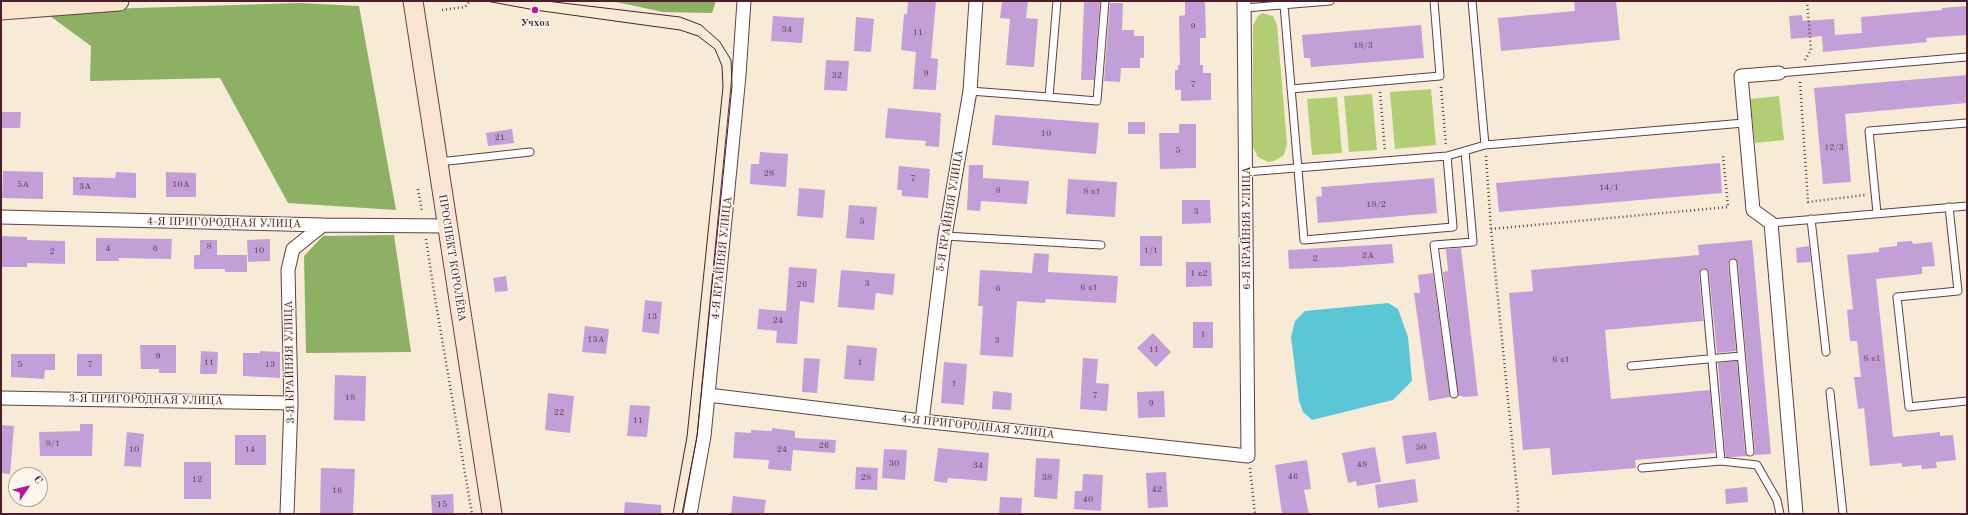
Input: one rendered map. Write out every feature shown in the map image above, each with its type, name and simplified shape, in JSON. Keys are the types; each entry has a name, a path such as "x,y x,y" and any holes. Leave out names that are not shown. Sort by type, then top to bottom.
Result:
{"main road":[{"path":"1,10 97,1 119,1"},
{"name":"ПРОСПЕКТ КОРОЛЁВА","path":"413,1 446,226 492,514"}],"street":[{"name":"4-Я КРАЙНЯЯ УЛИЦА","path":"690,514 704,436 739,75 744,1"},
{"name":"5-Я КРАЙНЯЯ УЛИЦА","path":"922,421 945,236 970,91 976,1"},
{"name":"6-Я КРАЙНЯЯ УЛИЦА","path":"1245,4 1248,456"},
{"path":"1779,73 1741,76 1744,123 1753,210 1770,223 1796,514"},
{"name":"4-Я ПРИГОРОДНАЯ УЛИЦА","path":"1,217 323,225 446,226"},
{"name":"3-Я КРАЙНЯЯ УЛИЦА","path":"287,514 291,403 288,270 293,249 323,225"},
{"name":"4-Я ПРИГОРОДНАЯ УЛИЦА","path":"708,395 922,421 1248,456"},
{"name":"3-Я ПРИГОРОДНАЯ УЛИЦА","path":"1,398 291,403"}],"lane":[{"path":"1049,97 1057,1"},
{"path":"970,91 1097,101 1105,1"},
{"path":"1245,4 1284,5 1330,1"},
{"path":"1291,89 1440,76 1434,1"},
{"path":"1472,1 1485,145"},
{"path":"1284,5 1304,240 1453,227 1447,156"},
{"path":"1779,73 1967,57"},
{"path":"1246,172 1447,156 1485,145 1744,123"},
{"path":"1877,214 1870,131 1967,123"},
{"path":"1454,394 1434,245 1473,242 1465,151"},
{"path":"437,163 530,152"},
{"path":"1770,223 1967,206"},
{"path":"1949,207 1958,291 1897,297 1909,407 1967,401"},
{"path":"1811,219 1826,352"},
{"path":"945,236 1101,245"},
{"path":"1733,263 1750,452"},
{"path":"1704,273 1721,461"},
{"path":"1631,366 1741,356"},
{"path":"1830,392 1843,514"},
{"path":"1642,468 1721,461 1757,465 1776,500 1780,514"}],"path":[{"path":"442,10 465,6 470,1"},
{"path":"1807,1 1811,50 1799,72 1808,202 1875,194"},
{"path":"1440,76 1447,156"},
{"path":"1379,82 1386,161"},
{"path":"1485,145 1491,229 1518,500 1518,514"},
{"path":"1491,229 1728,207 1723,155"},
{"path":"418,189 472,514"},
{"path":"1248,456 1255,514"}],"green space":[{"path":"611,1 716,1 712,13 663,12"},
{"path":"299,3 359,6 396,210 288,203 220,78 90,81 91,46 50,16 105,9"},
{"path":"1262,13 1273,16 1277,25 1287,144 1284,155 1274,161 1268,162 1258,157 1253,147 1253,25 1258,16"},
{"path":"1431,89 1436,145 1395,149 1390,92"},
{"path":"1372,94 1377,150 1349,152 1344,96"},
{"path":"1779,96 1784,140 1755,143 1750,99"},
{"path":"1337,97 1342,153 1312,155 1307,99"},
{"path":"394,235 411,352 306,353 304,256 323,236"}],"water":[{"path":"1388,303 1398,309 1408,337 1412,381 1393,400 1312,420 1303,412 1299,401 1291,337 1295,321 1305,311"}],"building":[{"path":"908,1 936,1 931,58 938,59 936,90 913,89 916,52 901,50 904,14 907,14"},
{"path":"1002,1 1028,1 1026,18 1038,19 1034,67 1006,65 1010,19 1000,18"},
{"path":"1574,1 1616,1 1620,40 1501,51 1498,18 1575,11"},
{"path":"1084,2 1100,2 1094,80 1081,80"},
{"path":"1185,2 1205,2 1206,38 1200,38 1200,65 1203,65 1203,73 1211,73 1211,100 1181,101 1181,90 1175,90 1175,70 1178,70 1178,65 1180,65 1179,16 1185,15"},
{"path":"1110,3 1123,3 1122,30 1134,30 1134,36 1144,36 1144,58 1140,58 1140,68 1121,68 1120,82 1104,81"},
{"path":"1967,6 1967,35 1926,38 1927,42 1823,52 1822,36 1791,39 1789,16 1802,15 1803,21 1834,19 1835,35 1862,33 1861,17 1942,10 1942,8"},
{"path":"773,16 804,18 802,43 771,41"},
{"path":"856,17 874,19 871,52 854,51"},
{"path":"1421,25 1424,58 1311,67 1310,58 1304,58 1302,35"},
{"path":"826,60 849,61 847,91 824,90"},
{"path":"1967,75 1967,103 1845,114 1851,182 1823,184 1814,88"},
{"path":"888,108 941,113 939,147 925,146 926,141 885,138"},
{"path":"1,112 21,112 20,128 1,128"},
{"path":"995,115 1099,123 1096,154 992,145"},
{"path":"1128,122 1145,122 1145,134 1128,134"},
{"path":"1179,124 1196,124 1196,168 1160,169 1159,133 1179,133"},
{"path":"512,129 514,143 488,146 486,133"},
{"path":"760,152 788,154 786,187 750,184 751,164 759,164"},
{"path":"1720,163 1722,193 1499,212 1496,183"},
{"path":"969,165 983,165 983,178 1029,181 1027,204 981,201 980,211 967,210"},
{"path":"899,166 930,169 928,198 902,196 902,190 897,190"},
{"path":"3,171 43,172 43,199 2,198"},
{"path":"116,172 136,173 136,198 73,195 73,177 115,178"},
{"path":"166,172 196,173 196,197 166,197"},
{"path":"1434,178 1437,213 1318,223 1316,197 1322,196 1321,187"},
{"path":"1068,179 1117,182 1115,217 1066,214"},
{"path":"799,188 825,190 823,218 797,216"},
{"path":"1182,200 1210,200 1211,223 1182,224"},
{"path":"849,205 877,207 874,240 846,238"},
{"path":"1,236 27,237 27,240 65,241 65,264 27,263 27,267 1,267"},
{"path":"1140,236 1162,236 1162,266 1140,266"},
{"path":"96,238 172,239 171,259 119,258 119,261 96,261"},
{"path":"270,239 270,261 248,262 247,240"},
{"path":"200,240 217,240 217,255 247,255 247,272 225,272 225,269 194,269 194,255 200,255"},
{"path":"1752,240 1771,454 1754,455 1755,452 1738,263 1733,258 1730,259 1728,263 1736,351 1717,353 1709,273 1704,268 1701,269 1699,273 1703,321 1605,330 1611,399 1710,390 1715,453 1635,460 1636,468 1552,475 1550,448 1523,450 1509,293 1533,291 1531,270 1699,255 1698,245"},
{"path":"1912,241 1913,244 1932,242 1935,266 1922,267 1922,274 1876,279 1893,437 1940,432 1940,436 1953,435 1956,460 1936,462 1937,468 1922,469 1921,465 1902,467 1902,463 1870,466 1864,408 1858,409 1854,377 1861,377 1857,341 1850,341 1847,310 1853,309 1847,255 1879,252 1879,248 1897,246 1897,242"},
{"path":"1392,244 1394,263 1289,269 1288,250"},
{"path":"1809,246 1811,262 1797,263 1796,248"},
{"path":"1461,248 1478,396 1463,397 1458,396 1443,272 1448,271 1446,249"},
{"path":"1034,253 1049,254 1048,272 1118,276 1116,303 1046,299 1045,303 1017,301 1013,357 980,355 983,306 978,306 980,270 1032,273"},
{"path":"1186,262 1211,262 1212,286 1186,287"},
{"path":"789,267 817,269 814,303 800,301 797,344 776,343 777,331 757,329 759,309 786,311"},
{"path":"841,270 895,274 893,295 876,293 874,310 838,307"},
{"path":"1433,273 1450,397 1429,401 1414,293 1420,293 1418,275"},
{"path":"506,276 508,291 495,292 493,278"},
{"path":"645,300 662,302 659,334 642,332"},
{"path":"1193,322 1213,322 1213,348 1193,348"},
{"path":"585,326 609,329 606,354 582,352"},
{"path":"1153,333 1171,352 1156,367 1137,348"},
{"path":"140,345 176,345 176,373 159,373 159,369 141,369"},
{"path":"847,345 877,348 874,381 844,379"},
{"path":"201,351 218,352 217,374 200,374"},
{"path":"260,351 280,352 280,378 243,376 243,353 260,353"},
{"path":"11,354 55,354 55,370 45,370 44,379 11,377"},
{"path":"77,354 102,354 102,376 77,376"},
{"path":"804,358 820,359 817,393 802,392"},
{"path":"1083,358 1098,359 1096,383 1109,384 1107,411 1080,409"},
{"path":"1737,361 1745,452 1747,456 1726,457 1718,363"},
{"path":"944,362 967,364 964,405 941,403"},
{"path":"335,375 366,376 365,421 334,420"},
{"path":"993,391 1012,393 1011,410 992,409"},
{"path":"1164,391 1165,417 1138,418 1137,392"},
{"path":"548,393 574,396 570,433 545,430"},
{"path":"630,405 650,406 647,437 627,436"},
{"path":"80,424 93,424 92,456 40,456 39,432 80,431"},
{"path":"1,425 14,426 11,467 8,467 8,474 1,473"},
{"path":"772,428 795,431 795,438 836,440 835,453 793,450 791,471 768,469 769,460 733,458 735,432 751,433 751,430 772,431"},
{"path":"127,432 144,434 141,467 124,466"},
{"path":"1436,432 1440,459 1406,464 1402,436"},
{"path":"235,435 266,435 266,465 235,465"},
{"path":"1375,447 1381,482 1357,486 1356,481 1348,483 1342,453"},
{"path":"938,448 989,453 987,481 948,478 947,483 934,481"},
{"path":"884,449 907,450 905,480 882,478"},
{"path":"1036,458 1060,459 1057,499 1034,497"},
{"path":"1307,460 1311,489 1304,490 1309,514 1282,514 1275,465"},
{"path":"184,462 211,462 211,499 184,499"},
{"path":"856,467 878,468 877,490 855,489"},
{"path":"321,468 355,469 353,514 320,514"},
{"path":"1166,472 1168,507 1148,508 1146,473"},
{"path":"1083,474 1103,475 1101,511 1074,509 1075,491 1082,491"},
{"path":"1415,479 1418,502 1378,508 1375,485"},
{"path":"1747,487 1748,502 1726,504 1725,489"},
{"path":"453,494 454,514 432,514 431,495"},
{"path":"733,496 766,500 764,514 731,514"},
{"path":"1000,497 1022,498 1021,514 999,514"},
{"path":"625,502 661,505 661,514 624,514"}],"tram line":[{"path":"486,1 535,10 680,30 698,36 715,49 722,66 723,87 687,437 673,514"},
{"path":"546,1 680,17 701,25 720,42 731,60 732,86 697,437 682,514"}],"place":[{"name":"Учхоз","path":"535,10"}]}
